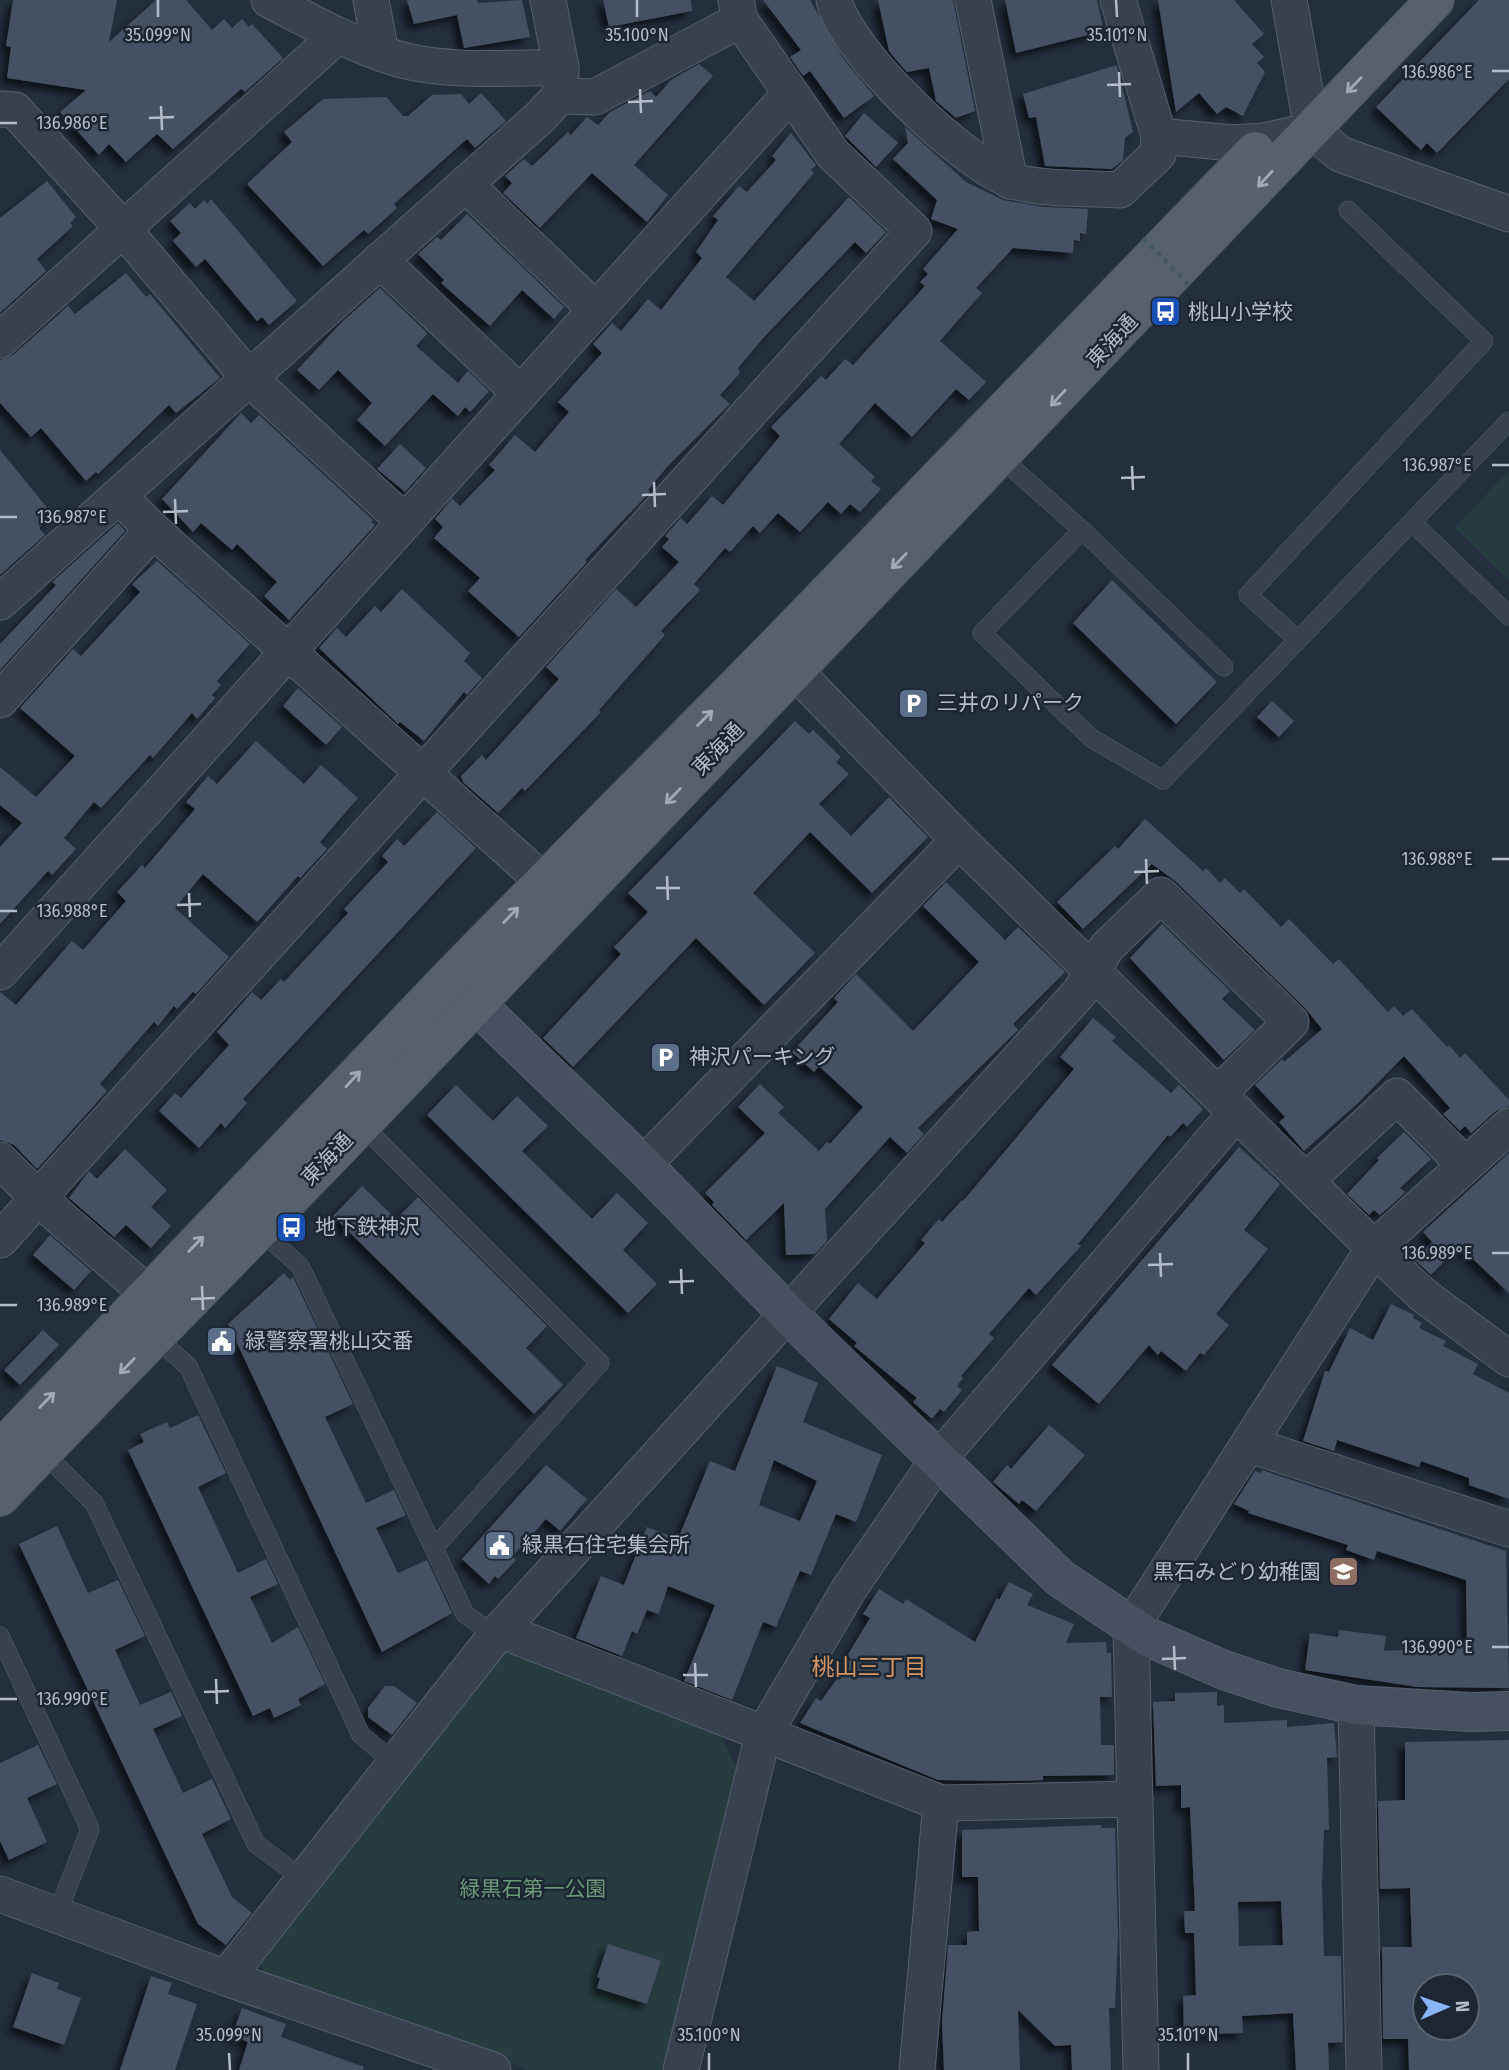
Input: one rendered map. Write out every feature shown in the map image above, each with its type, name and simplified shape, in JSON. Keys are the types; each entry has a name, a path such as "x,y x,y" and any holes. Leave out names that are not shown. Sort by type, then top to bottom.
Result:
{"main road":[{"name":"東海通","path":"0,1497 43,1452 159,1316 461,991 793,669 1001,458 1309,114 1398,0"},
{"name":"東海通","path":"0,1450 259,1229 361,1125 543,881 780,642 1264,141 1309,114 1435,0"}],"street":[{"path":"0,1240 914,231 834,154 790,94 738,10 595,97 560,81 429,65 381,53 337,36 268,0"},
{"path":"371,0 381,53"},
{"path":"548,0 560,81"},
{"path":"834,0 837,10 861,46 911,107 957,148 1010,181 1121,190 1158,154 1159,136 1118,0"},
{"path":"973,0 1010,181"},
{"path":"1289,0 1309,114 1340,154 1509,214"},
{"path":"0,340 337,36"},
{"path":"0,602 465,184 560,81"},
{"path":"0,972 290,653 404,521 790,94"},
{"path":"0,109 15,110 123,229 249,378 404,521"},
{"path":"1159,136 1232,143 1264,141"},
{"path":"465,184 595,309"},
{"path":"380,260 520,393"},
{"path":"119,496 153,530 543,881"},
{"path":"0,700 153,530"},
{"path":"793,669 959,840 1374,1248 1423,1295 1509,1359"},
{"path":"643,1165 959,840"},
{"path":"226,1978 498,1633 1080,992 1107,947 1161,895 1291,1022 937,1461 849,1589 763,1735 681,2070"},
{"path":"461,991 643,1165 788,1314 1060,1578 1131,1627 1205,1662 1255,1681 1314,1698 1356,1705 1471,1713 1509,1711"},
{"path":"1306,1181 1396,1096 1465,1165"},
{"path":"1142,2070 1131,1627 1374,1248 1509,1126"},
{"path":"0,1160 159,1316"},
{"path":"1250,1445 1509,1529"},
{"path":"498,1633 941,1804 1135,1800"},
{"path":"1356,1705 1364,2070"},
{"path":"917,2070 941,1804"},
{"path":"0,1894 226,1978 492,2070"}],"lane":[{"path":"1297,639 1248,595 1484,341 1348,209"},
{"path":"1083,530 982,633 1091,738 1163,780 1509,421"},
{"path":"1001,458 1083,530 1224,667"},
{"path":"1412,522 1509,616"},
{"path":"361,1125 600,1363 433,1548"},
{"path":"259,1229 300,1266 465,1614 498,1633"},
{"path":"159,1316 188,1366 361,1735 396,1763"},
{"path":"43,1452 93,1503 256,1844 303,1879"},
{"path":"0,1636 90,1829 57,1915"}],"path":[{"path":"1143,238 1191,287"}],"green space":[{"path":"1509,471 1509,581 1455,528"},
{"name":"緑黒石第一公園","path":"513,1649 718,1730 737,1769 665,2070 530,2070 266,1979 258,1956 501,1651"}],"building":[{"path":"13,0 117,0 109,42 156,0 186,0 212,30 224,19 232,28 242,19 249,27 252,24 283,58 245,92 241,89 173,149 157,134 126,162 109,144 99,155 60,112 86,90 7,78 11,47 6,46"},
{"path":"407,0 477,0 478,3 522,0 530,37 464,48 457,15 414,24"},
{"path":"603,0 691,0 692,11 609,27"},
{"path":"763,0 810,0 843,58 874,96 844,118 810,71 803,76 790,57 801,50"},
{"path":"878,0 953,0 975,111 956,118 936,101 929,68 907,72 897,61 889,51"},
{"path":"1005,0 1097,0 1104,31 1016,53"},
{"path":"1158,0 1234,0 1264,34 1252,44 1264,57 1257,63 1265,72 1243,116 1226,107 1217,114 1199,93 1176,112"},
{"path":"1479,0 1509,0 1509,79 1437,153 1427,143 1421,150 1376,107"},
{"path":"699,64 713,76 634,165 668,195 647,222 592,173 540,228 503,193 512,183 505,176 524,159 532,166 568,132 571,135 587,117 598,125 610,112 650,91 656,97 671,80"},
{"path":"1117,65 1133,132 1125,138 1123,160 1112,169 1045,166 1036,117 1029,118 1023,94"},
{"path":"481,93 506,121 475,148 467,139 394,204 397,208 368,234 364,230 323,266 247,184 292,142 284,132 323,99 386,97 403,116 408,116 432,95 461,94 469,104"},
{"path":"864,113 898,143 876,167 845,136"},
{"path":"905,127 966,182 1003,200 1044,207 1088,209 1086,234 1080,233 1080,241 1074,240 1073,253 1013,248 976,288 982,293 940,341 986,382 969,400 956,389 912,437 875,403 839,444 875,477 871,481 881,489 860,512 850,504 841,514 828,502 800,532 778,513 760,533 753,526 730,552 725,548 694,584 700,590 661,631 665,635 599,710 601,712 525,791 522,788 498,813 463,782 461,776 482,755 486,760 559,679 546,667 616,589 636,607 679,562 662,547 669,539 665,536 681,518 687,524 712,496 723,505 780,436 771,427 821,376 826,380 845,359 853,365 925,286 920,282 928,274 923,269 958,229 931,219 937,200 893,159 908,143"},
{"path":"791,133 816,165 811,170 814,173 726,277 754,301 849,197 886,232 866,253 855,242 765,336 738,368 740,373 720,395 730,404 667,467 648,490 650,492 585,560 587,562 519,637 468,591 480,578 434,538 443,527 435,519 452,499 460,506 495,470 489,465 515,435 535,452 569,412 558,402 602,353 593,344 612,323 621,331 648,299 661,310 702,258 696,252 718,220 713,216 739,186 747,192 776,160 772,156"},
{"path":"47,181 76,217 70,223 73,226 37,259 46,271 0,313 0,218"},
{"path":"211,199 297,301 269,325 262,317 257,321 205,259 196,267 173,241 181,233 170,221 190,203 195,209 204,200 207,204"},
{"path":"467,214 564,307 554,319 522,290 490,326 441,283 444,280 418,254 437,237 441,240"},
{"path":"126,273 146,297 150,294 220,378 176,413 169,405 98,474 96,472 86,481 41,428 31,437 0,403 0,360 13,355 68,306 75,314"},
{"path":"380,288 427,334 416,346 458,383 468,371 489,391 470,412 465,407 458,416 433,394 385,446 357,420 372,403 338,370 319,390 297,370 342,322"},
{"path":"241,413 251,423 259,415 373,520 371,522 375,525 289,620 264,596 277,582 237,544 232,550 201,523 193,532 162,499"},
{"path":"400,444 426,468 405,492 377,469"},
{"path":"0,450 53,515 39,528 45,535 0,575"},
{"path":"118,523 125,531 0,670 0,644 56,585 52,582"},
{"path":"157,561 250,644 217,681 221,685 212,695 215,698 197,719 192,713 153,758 150,755 101,808 94,802 64,838 76,849 52,875 48,871 0,924 0,847 22,823 0,805 0,767 36,797 75,756 20,708 73,649 81,656 140,592 132,584"},
{"path":"1112,580 1217,682 1176,724 1073,623"},
{"path":"402,589 470,653 464,661 482,678 467,695 464,692 424,741 400,722 398,724 319,648 337,628 346,637 375,606 381,612"},
{"path":"298,688 342,727 326,745 283,706"},
{"path":"1272,701 1294,721 1279,737 1257,717"},
{"path":"795,721 809,734 813,730 841,757 836,762 849,774 819,804 851,836 889,797 928,837 872,893 810,832 753,893 815,953 764,1005 696,938 573,1067 543,1038 621,954 614,947 648,912 628,893"},
{"path":"256,741 304,784 321,765 358,798 320,842 327,849 300,878 298,876 257,922 203,874 175,908 229,957 196,994 193,992 177,1009 174,1006 158,1026 154,1022 100,1084 107,1091 37,1169 14,1145 0,1140 0,992 16,1005 72,941 83,950 126,901 117,892 142,865 145,868 195,809 186,802 208,776 217,784"},
{"path":"437,812 476,848 243,1099 247,1103 225,1128 221,1123 199,1148 159,1111 175,1093 181,1098 229,1045 217,1032 252,992 261,1000 281,979 284,982 348,913 344,909 388,862 382,856 397,839 404,846"},
{"path":"1145,819 1203,871 1206,868 1220,883 1225,878 1240,893 1244,889 1281,927 1289,919 1333,964 1339,959 1388,1012 1394,1006 1403,1016 1412,1009 1460,1058 1465,1053 1509,1100 1509,1106 1496,1111 1471,1133 1465,1126 1460,1131 1443,1114 1450,1108 1404,1056 1358,1103 1304,1151 1279,1122 1285,1117 1255,1085 1282,1059 1284,1062 1322,1029 1305,1008 1175,881 1152,864 1083,929 1057,902 1115,846 1118,849"},
{"path":"946,882 1005,940 1018,927 1065,972 1013,1024 1018,1030 918,1128 924,1134 907,1153 890,1137 825,1209 827,1241 815,1254 786,1255 784,1203 746,1240 712,1205 714,1202 705,1193 765,1133 738,1107 760,1084 784,1107 778,1113 819,1151 827,1142 830,1144 863,1107 819,1066 814,1072 792,1052 838,1002 834,998 856,974 913,1031 979,962 923,906"},
{"path":"1162,924 1230,991 1222,999 1255,1030 1224,1060 1130,958"},
{"path":"1093,1018 1116,1037 1112,1041 1171,1093 1179,1085 1203,1109 1187,1127 1183,1123 1170,1137 1168,1135 1078,1244 1081,1246 1036,1295 1029,1288 989,1334 994,1338 961,1376 963,1378 957,1386 962,1390 944,1412 940,1409 932,1419 913,1402 917,1398 854,1346 857,1343 829,1319 858,1283 877,1299 925,1243 921,1240 939,1219 942,1222 963,1201 1074,1069 1060,1057"},
{"path":"456,1085 493,1121 517,1096 548,1126 522,1151 592,1219 617,1193 648,1223 623,1250 657,1284 628,1313 427,1115"},
{"path":"1404,1132 1431,1159 1400,1188 1405,1192 1396,1201 1380,1215 1374,1210 1369,1215 1347,1194 1379,1160 1377,1158"},
{"path":"1239,1147 1280,1184 1244,1230 1268,1249 1216,1314 1229,1325 1204,1355 1200,1353 1186,1371 1161,1351 1158,1355 1149,1345 1099,1404 1052,1365"},
{"path":"125,1149 167,1190 151,1207 171,1226 151,1248 126,1225 114,1237 69,1198 89,1171 97,1179"},
{"path":"1509,1153 1509,1293 1459,1246 1431,1275 1415,1260 1432,1242 1423,1232"},
{"path":"362,1186 396,1219 418,1197 547,1326 526,1348 563,1385 534,1414 333,1216"},
{"path":"50,1235 91,1271 74,1290 33,1255"},
{"path":"284,1273 290,1280 293,1277 353,1404 325,1417 366,1503 394,1490 406,1515 376,1528 398,1573 427,1560 452,1613 382,1652 228,1324"},
{"path":"1391,1304 1414,1315 1413,1318 1422,1323 1419,1328 1446,1341 1443,1346 1478,1364 1473,1374 1509,1393 1509,1499 1469,1485 1469,1478 1421,1461 1419,1467 1337,1440 1334,1451 1303,1441 1325,1371 1329,1372 1350,1328 1373,1340"},
{"path":"43,1330 59,1345 20,1385 4,1370"},
{"path":"777,1366 818,1383 803,1422 882,1455 856,1522 836,1514 811,1575 800,1571 776,1627 763,1622 732,1700 684,1681 715,1605 668,1586 659,1614 647,1610 637,1634 632,1631 622,1656 576,1638 601,1576 624,1585 647,1527 678,1539 710,1461 735,1471","holes":["774,1460 817,1481 800,1521 759,1505"]},
{"path":"198,1415 226,1473 198,1487 238,1573 266,1559 278,1584 250,1597 272,1643 298,1627 325,1684 298,1699 301,1705 274,1718 270,1708 253,1716 128,1450 144,1442 140,1434 167,1422 170,1428"},
{"path":"1049,1425 1085,1455 1036,1511 1022,1500 1019,1504 993,1482 1007,1465 1011,1469"},
{"path":"546,1465 587,1499 560,1531 546,1519 513,1556 516,1560 498,1579 495,1576 489,1584 462,1559"},
{"path":"1262,1470 1506,1551 1509,1688 1418,1687 1305,1670 1310,1633 1338,1637 1339,1630 1386,1636 1384,1651 1467,1646 1466,1580 1377,1551 1374,1560 1346,1550 1348,1545 1248,1513 1249,1511 1234,1504 1255,1471 1261,1473"},
{"path":"57,1526 88,1593 118,1580 145,1636 115,1650 140,1705 171,1692 182,1716 153,1729 183,1793 212,1779 231,1819 202,1834 232,1897 252,1913 226,1945 198,1924 19,1544"},
{"path":"1009,1582 1033,1594 1027,1605 1074,1624 1066,1643 1106,1642 1107,1653 1111,1653 1112,1697 1100,1697 1101,1745 1114,1745 1114,1775 1043,1776 1043,1780 1010,1781 938,1780 800,1723 816,1698 821,1701 851,1659 847,1656 870,1618 863,1614 879,1589 903,1604 906,1599 975,1642 997,1598 999,1600"},
{"path":"385,1686 394,1686 417,1703 392,1735 368,1717 368,1708"},
{"path":"1217,1692 1217,1706 1224,1705 1224,1723 1287,1720 1287,1727 1334,1723 1337,1757 1327,1758 1329,1830 1324,1830 1322,1886 1324,1956 1341,1956 1343,2042 1328,2043 1329,2070 1296,2070 1293,2013 1242,2016 1243,2033 1184,2035 1183,1996 1196,1995 1194,1933 1185,1933 1184,1911 1195,1911 1190,1807 1181,1808 1181,1785 1156,1786 1153,1702 1175,1701 1175,1693","holes":["1281,1901 1283,1945 1239,1946 1238,1902"]},
{"path":"1509,1740 1509,2070 1409,2070 1408,2039 1383,2039 1382,1947 1412,1947 1410,1888 1380,1889 1378,1801 1405,1800 1405,1742"},
{"path":"38,1745 57,1784 27,1798 47,1842 9,1860 0,1841 0,1763"},
{"path":"1101,1825 1101,1828 1115,1828 1118,1933 1115,2008 1109,2008 1111,2070 1072,2070 1071,2045 1055,2046 1018,2010 1020,2070 944,2070 942,2022 948,1945 967,1945 967,1932 979,1931 978,1877 962,1877 962,1830"},
{"path":"608,1944 661,1961 647,2004 597,1988 600,1978 597,1977"},
{"path":"32,1973 59,1983 57,1989 81,1998 64,2045 13,2027"},
{"path":"151,1976 172,1983 168,1994 197,2004 175,2070 120,2070"},
{"path":"242,2008 286,2024 281,2037 364,2067 363,2070 239,2070 248,2042 232,2036"}],"place":[{"name":"桃山小学校","path":"1165,312"},
{"name":"三井のリパーク","path":"914,703"},
{"name":"神沢パーキング","path":"666,1057"},
{"name":"地下鉄神沢","path":"292,1227"},
{"name":"緑警察署桃山交番","path":"222,1341"},
{"name":"緑黒石住宅集会所","path":"499,1545"},
{"name":"黒石みどり幼稚園","path":"1344,1572"}],"district":[{"name":"桃山三丁目","path":"869,1667"}]}
